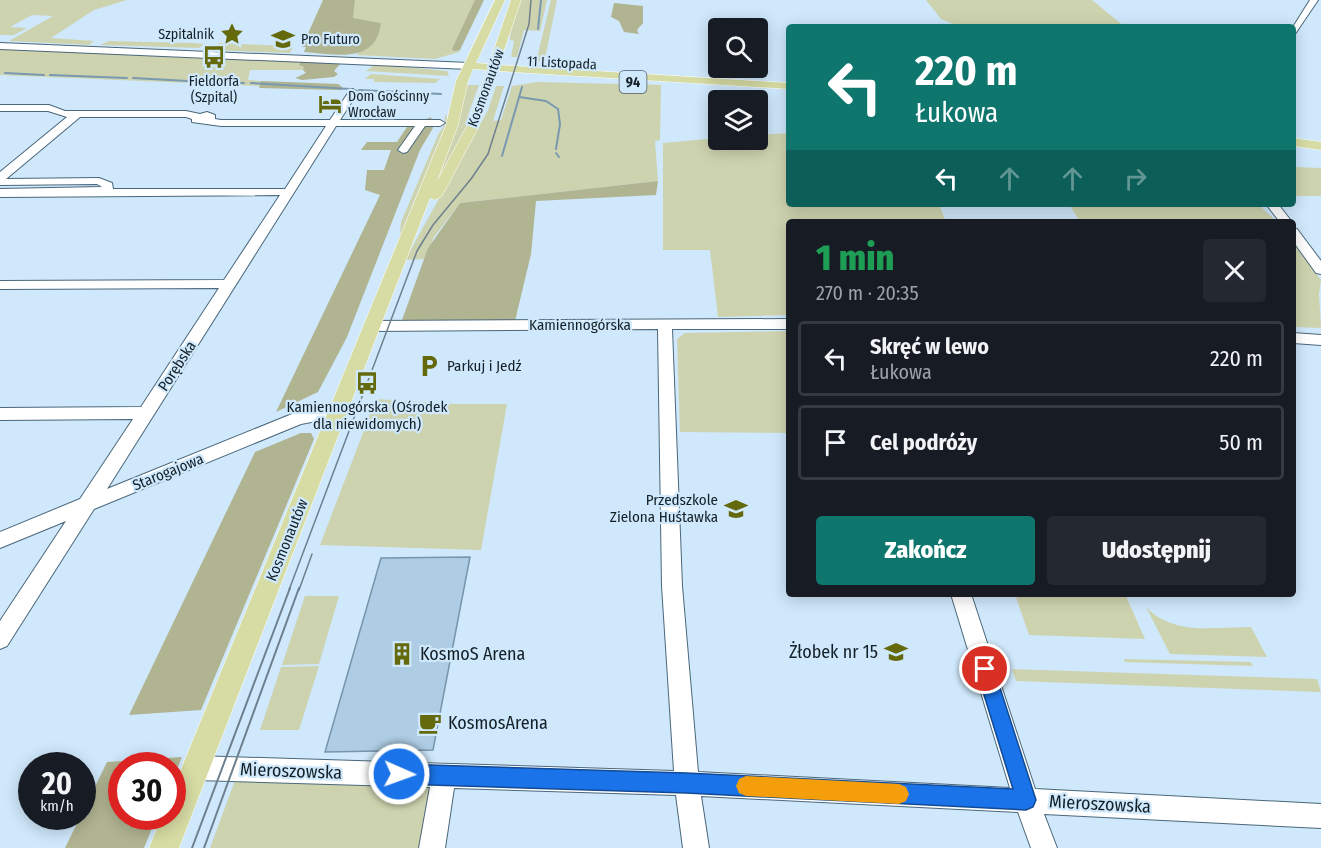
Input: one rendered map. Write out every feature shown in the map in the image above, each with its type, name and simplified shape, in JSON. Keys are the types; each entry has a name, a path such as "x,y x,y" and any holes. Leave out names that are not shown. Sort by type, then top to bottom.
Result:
{"main road":[{"name":"Kosmonautów","path":"164,848 410,233 452,125 468,68 500,0"},
{"name":"Kosmonautów","path":"410,233 466,140 493,70 516,0"},
{"name":"11 Listopada","path":"468,68 613,81 786,86"},
{"path":"1296,142 1321,146"},
{"path":"1296,149 1321,152"}],"street":[{"path":"1296,29 1314,0"},
{"path":"0,46 468,68"},
{"name":"Porębska","path":"0,639 353,92"},
{"path":"0,108 49,108 64,114 76,115 186,114 221,123 440,123"},
{"path":"1,178 76,115"},
{"path":"403,150 422,123"},
{"path":"1,178 99,181 108,185 107,192"},
{"path":"0,193 289,192"},
{"path":"1274,207 1284,219"},
{"path":"1296,236 1321,270"},
{"path":"1305,249 1321,250"},
{"path":"0,285 229,284"},
{"path":"665,324 669,558 686,783 696,848"},
{"name":"Kamiennogórska","path":"371,326 786,324"},
{"path":"1296,338 1321,340"},
{"path":"0,414 147,412"},
{"name":"Starogajowa","path":"0,540 298,418 338,412"},
{"path":"962,597 1026,800 1044,848"},
{"name":"Mieroszowska","path":"196,768 686,783 1321,816"},
{"path":"432,848 444,776"}],"green space":[{"path":"0,0 127,0 94,10 51,38 94,41 89,45 9,41 53,16 32,15 10,27 27,28 14,35 0,35"},
{"path":"323,0 355,0 353,18 381,23 378,36 371,46 363,51 341,55 304,52 306,47 302,47"},
{"path":"355,0 483,0 459,52 435,59 356,55 376,38 381,23 352,18"},
{"path":"475,0 484,0 460,50 454,51 452,49"},
{"path":"519,0 547,0 540,31 524,30 517,57 511,57 514,41 510,40 510,35"},
{"path":"551,0 557,0 544,62 539,62 537,58"},
{"path":"926,0 1092,0 1121,24 954,24 941,19"},
{"path":"614,3 643,6 643,23 637,30 639,34 624,32 619,21 611,17"},
{"path":"109,41 204,44 199,48 100,45"},
{"path":"219,43 286,46 295,44 287,46 293,47 290,53 209,50"},
{"path":"0,48 302,60 305,67 303,70 250,70 248,80 261,81 259,86 0,75"},
{"path":"302,60 342,62 334,71 338,74 334,77 302,80 295,78 306,73 303,70 304,67 299,65"},
{"path":"376,64 447,71 449,76 366,71"},
{"path":"371,74 440,79 435,83 374,82 374,79 365,79"},
{"path":"261,81 338,84 342,90 259,88"},
{"path":"537,82 661,85 660,140 655,141 658,181 460,203 434,237 424,259 405,260 488,110 496,86 504,86 493,121 501,120 512,86"},
{"path":"466,85 479,85 469,112 466,129 432,190"},
{"path":"445,114 448,119 400,236 401,222 438,135 445,124"},
{"path":"431,117 433,128 420,150 347,337 318,392 276,412 380,195 365,190 367,170 384,170 391,150 361,150 367,142 397,142 407,127"},
{"path":"786,133 786,207 940,207 945,219 786,219 786,315 718,317 710,250 663,250 663,143 708,139 708,150 768,150 768,134"},
{"path":"1296,167 1321,168 1321,196 1296,196"},
{"path":"658,181 656,195 536,201 531,254 515,321 402,320 428,248 460,203"},
{"path":"1071,207 1261,207 1274,219 1078,219"},
{"path":"1296,247 1321,280 1319,294 1321,328 1296,327"},
{"path":"786,331 786,433 680,432 677,339 685,333"},
{"path":"376,399 457,404 507,404 481,550 320,545"},
{"path":"301,433 311,433 314,439 201,710 129,715 255,452"},
{"path":"305,596 339,596 319,664 282,665"},
{"path":"1016,597 1126,597 1145,639 1029,635"},
{"path":"1146,607 1157,616 1182,626 1195,628 1251,627 1267,657 1170,654"},
{"path":"1124,659 1251,662 1253,666 1125,662"},
{"path":"319,666 299,730 260,730 281,667"},
{"path":"1012,669 1317,679 1321,692 1016,681"},
{"path":"107,762 108,830 151,830 144,848 65,848 74,830 96,830 96,785"},
{"path":"237,775 432,787 425,848 210,848"}],"building":[{"name":"KosmoS Arena","path":"470,557 433,750 325,752 381,558"}],"waterway":[{"path":"538,29 541,0"},
{"path":"5,73 44,75"},
{"path":"50,75 127,78"},
{"path":"133,78 188,81"},
{"path":"201,81 244,83"},
{"path":"251,83 350,89"},
{"path":"519,97 522,87"},
{"path":"359,90 441,94"},
{"path":"502,156 519,97"},
{"path":"519,97 546,101 558,109 560,124 556,149"},
{"path":"556,153 559,157"}],"tram line":[{"path":"289,590 417,251 433,225 471,179 488,154 529,24 531,0"},
{"path":"299,590 312,554"},
{"path":"192,848 290,588"},
{"path":"204,848 299,588"}],"slow traffic":[{"path":"746,786 899,794"}],"place":[{"name":"Szpitalnik","path":"232,34"},
{"name":"Pro Futuro","path":"283,39"},
{"name":"Fieldorfa (Szpital)","path":"214,57"},
{"name":"Dom Gościnny Wrocław","path":"330,104"},
{"name":"Parkuj i Jedź","path":"429,366"},
{"name":"Kamiennogórska (Ośrodek dla niewidomych)","path":"367,383"},
{"name":"Przedszkole Zielona Huśtawka","path":"736,509"},
{"name":"Żłobek nr 15","path":"896,652"},
{"name":"KosmoS Arena","path":"402,654"},
{"name":"KosmosArena","path":"430,723"}],"route":[{"path":"399,774 686,783 1026,800 985,669"}]}
